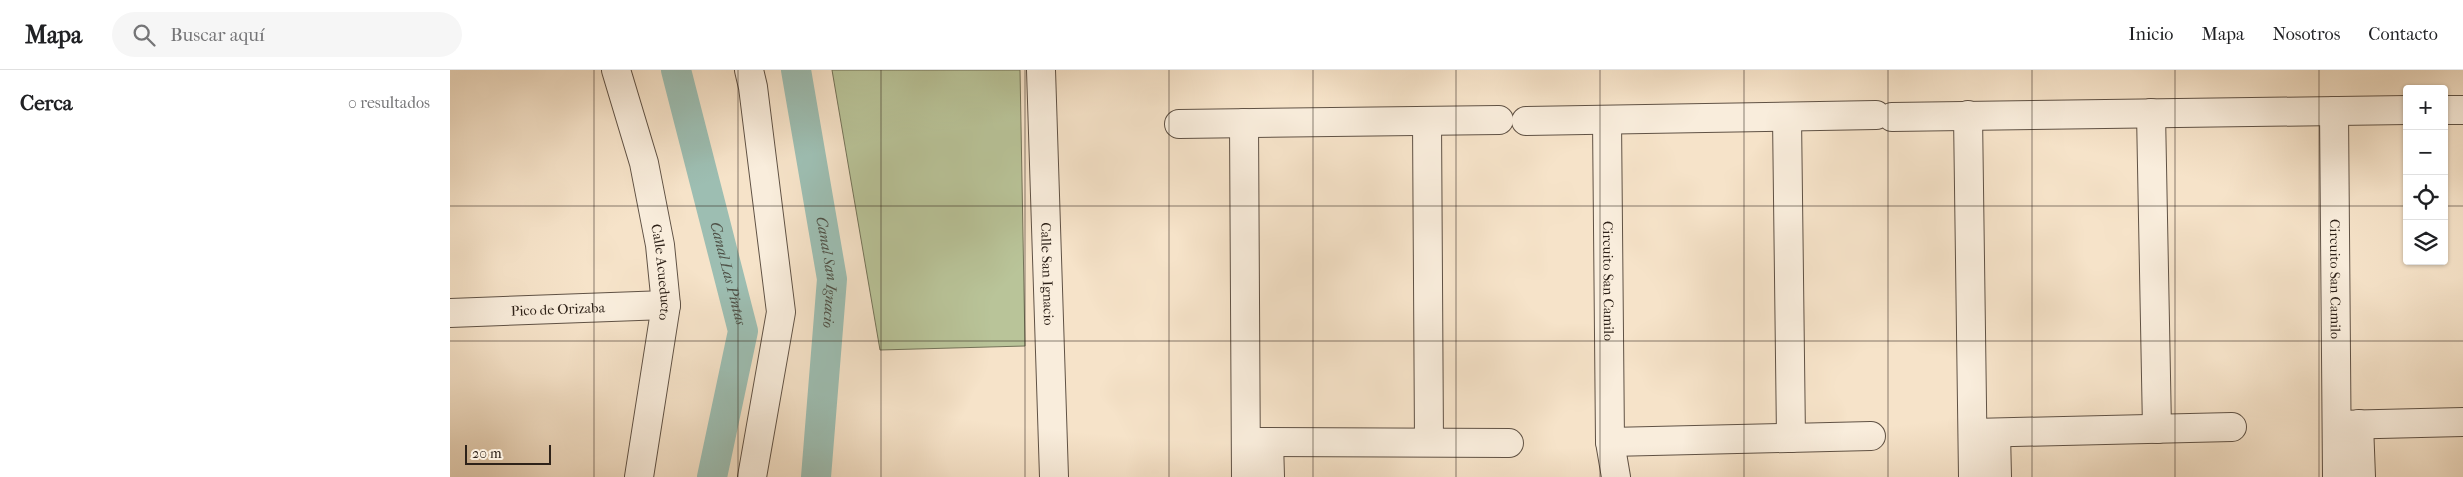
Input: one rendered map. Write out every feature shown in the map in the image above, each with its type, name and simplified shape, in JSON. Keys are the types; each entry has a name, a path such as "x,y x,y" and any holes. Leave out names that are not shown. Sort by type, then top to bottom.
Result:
{"street":[{"name":"Calle Acueducto","path":"616,70 644,164 660,246 666,305 639,477"},
{"path":"749,70 753,87 781,312 752,477"},
{"name":"Calle San Ignacio","path":"1041,70 1054,477"},
{"path":"1178,124 2403,110"},
{"path":"2448,110 2463,110"},
{"name":"Circuito San Camilo","path":"2334,111 2348,424 2361,477"},
{"path":"2151,113 2157,429"},
{"path":"1968,115 1984,433 1997,477"},
{"path":"1787,117 1791,438"},
{"name":"Circuito San Camilo","path":"1607,120 1610,442 1616,477"},
{"path":"1427,121 1429,442"},
{"path":"1244,123 1258,442 1270,477"},
{"name":"Pico de Orizaba","path":"450,312 666,305"},
{"path":"2337,477 2348,424 2463,422"},
{"path":"1984,433 2232,427"},
{"path":"1973,477 1984,433"},
{"path":"1610,442 1871,436"},
{"path":"1258,442 1509,443"},
{"path":"1246,477 1258,442"}],"green space":[{"path":"832,70 1020,70 1025,346 880,350"}],"waterway":[{"name":"Canal Las Pintas","path":"676,70 743,331 712,477"},
{"name":"Canal San Ignacio","path":"796,70 832,279 816,477"}]}
